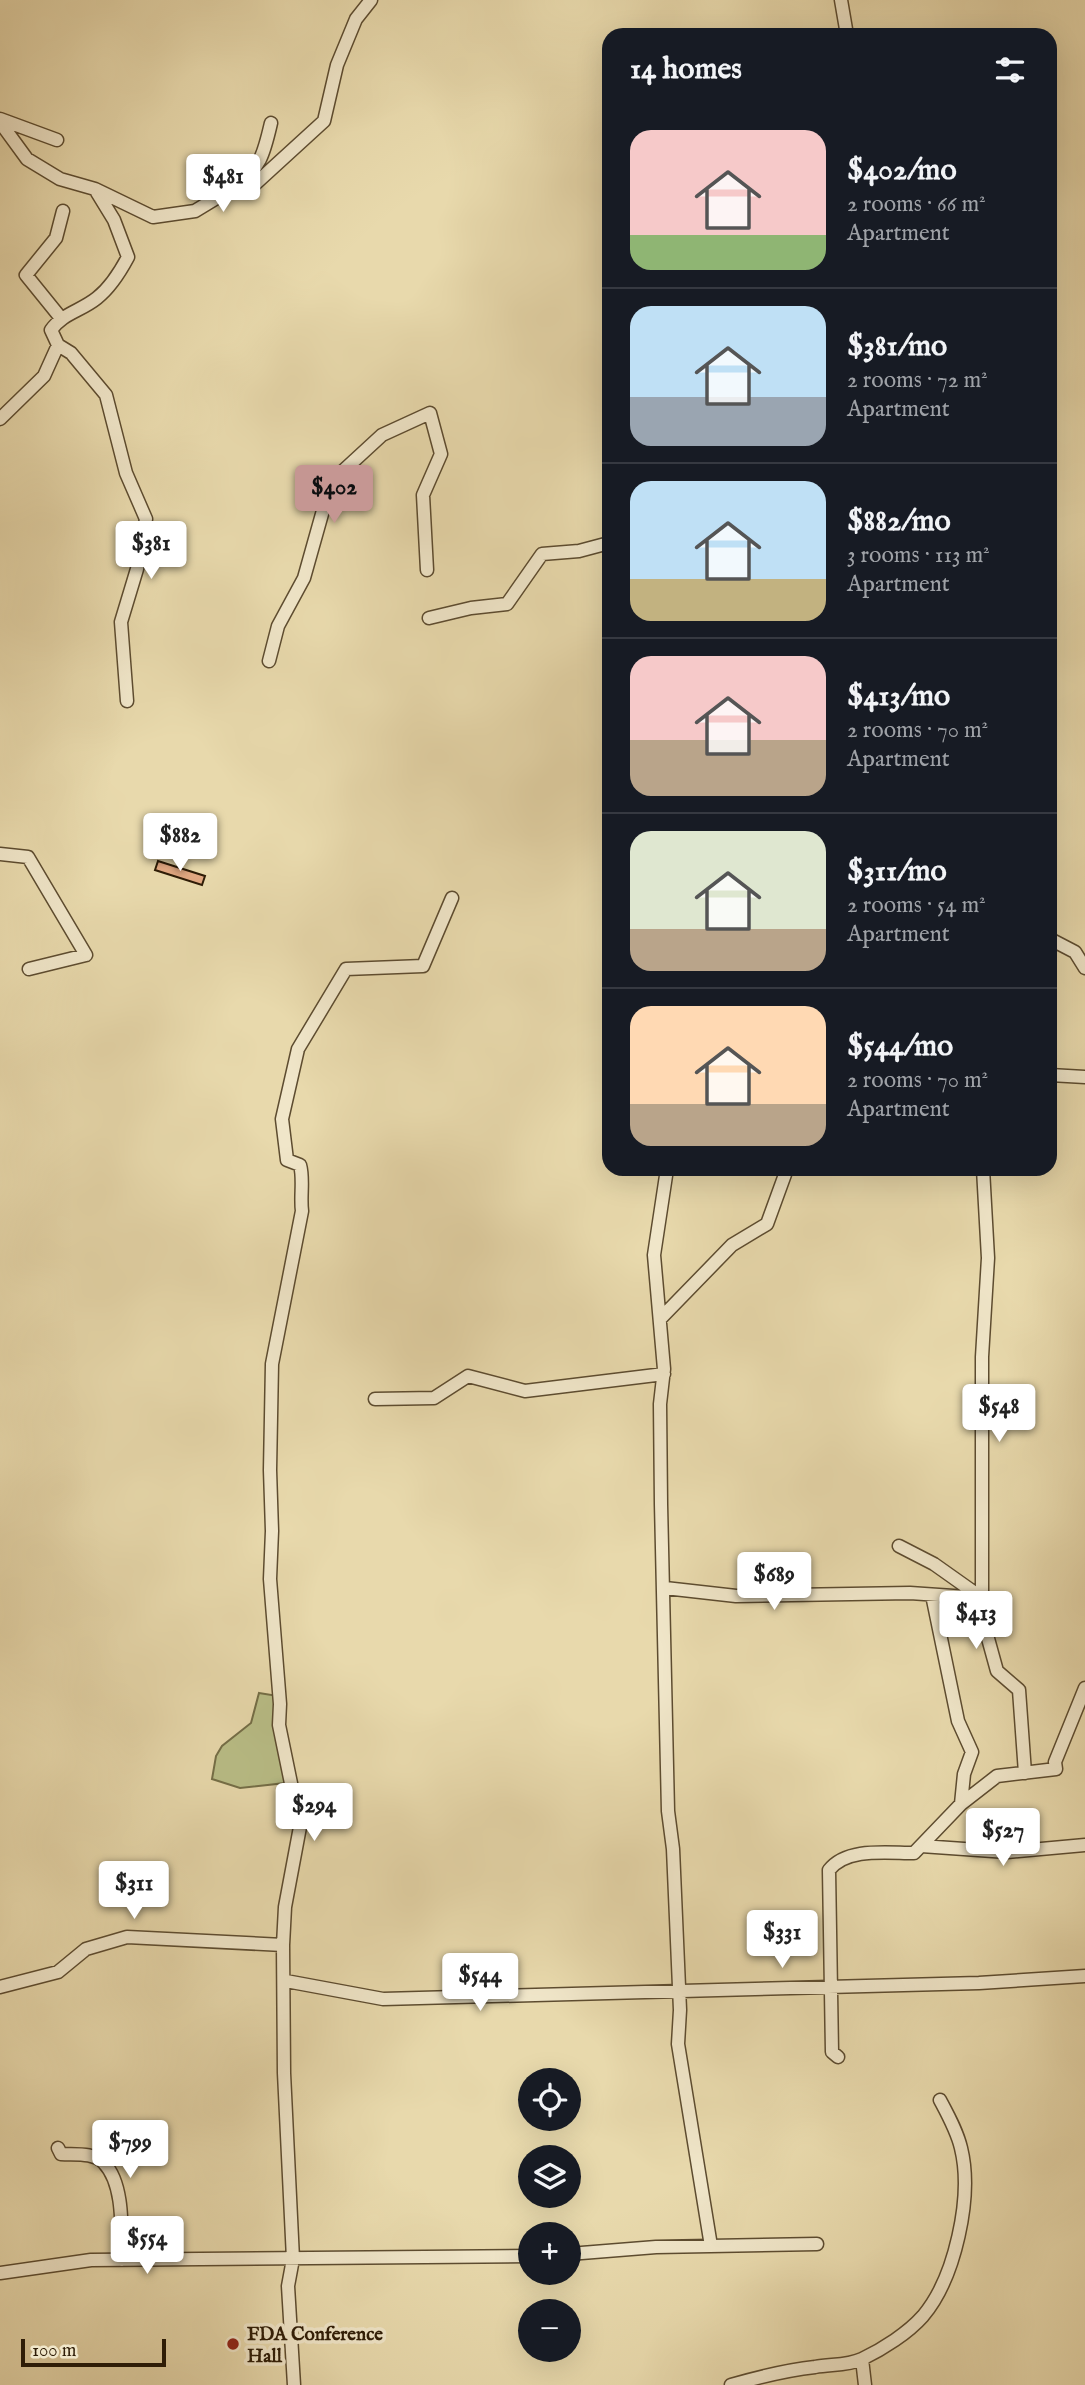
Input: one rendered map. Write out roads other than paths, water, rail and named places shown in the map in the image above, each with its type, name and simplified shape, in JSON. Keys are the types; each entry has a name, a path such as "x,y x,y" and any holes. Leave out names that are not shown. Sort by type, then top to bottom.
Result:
{"street":[{"path":"223,194 254,185 297,142 324,121 337,65 356,19 371,0"},
{"path":"841,0 846,28"},
{"path":"0,121 27,159 60,179 96,190 153,217 195,211 254,173 265,150 271,123"},
{"path":"0,121 57,141"},
{"path":"96,190 114,220 128,257 117,277 96,299 60,317 51,330 58,345 71,353 106,396 126,472 146,519 137,569 121,622 127,701"},
{"path":"60,317 26,275 56,238 63,211"},
{"path":"0,419 44,376 58,345"},
{"path":"269,661 278,626 304,578 331,482 382,435 430,412 441,454 424,495 427,570"},
{"path":"429,618 471,608 507,604 542,554 579,551 602,545"},
{"path":"0,854 28,857 86,955 29,969"},
{"path":"294,2385 288,2286 293,2259 284,2073 286,1981 283,1945 285,1907 300,1827 279,1725 280,1704 270,1579 272,1364 302,1211 299,1187 303,1174 300,1165 288,1160 283,1129 287,1089 298,1049 346,970 423,967 452,898"},
{"path":"1057,943 1075,952 1085,968"},
{"path":"1057,1075 1085,1077"},
{"path":"666,1176 654,1255 664,1374 660,1404 667,1811 673,1849 678,2044 711,2246"},
{"path":"661,1318 732,1245 767,1224 784,1176"},
{"path":"984,1176 988,1258 982,1357 981,1613 997,1671 1019,1690 1025,1773"},
{"path":"374,1399 434,1398 468,1376 525,1391 664,1374"},
{"path":"899,1546 934,1564 982,1598"},
{"path":"665,1588 736,1596 932,1595 982,1598"},
{"path":"932,1595 958,1721 972,1752 964,1774 961,1804"},
{"path":"838,2057 832,2052 829,1870 837,1860 870,1853 914,1853 961,1804 997,1776 1056,1769 1055,1762 1085,1688"},
{"path":"921,1846 1007,1852 1085,1845"},
{"path":"0,1987 58,1972 86,1949 127,1937 283,1945"},
{"path":"286,1981 383,1999 979,1983 1085,1976"},
{"path":"731,2385 780,2372 848,2364 862,2359 899,2336 922,2318 936,2298 951,2262 961,2224 964,2168 957,2134 940,2100"},
{"path":"58,2148 61,2154 87,2155 103,2162 113,2182 119,2205 122,2260"},
{"path":"581,2253 711,2246 817,2244"},
{"path":"0,2273 91,2260 518,2256"},
{"path":"862,2359 865,2385"}],"place":[{"name":"FDA Conference Hall","path":"233,2344"}]}
